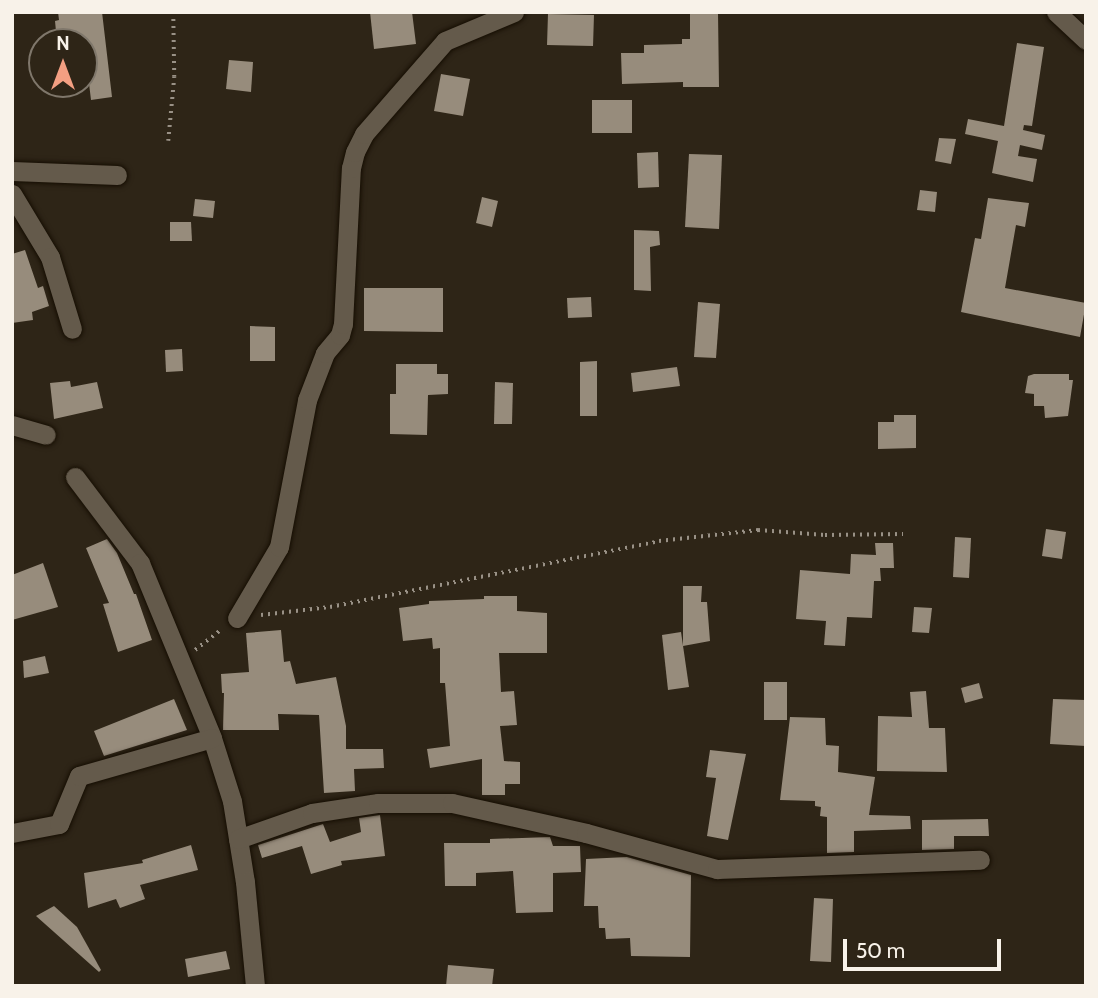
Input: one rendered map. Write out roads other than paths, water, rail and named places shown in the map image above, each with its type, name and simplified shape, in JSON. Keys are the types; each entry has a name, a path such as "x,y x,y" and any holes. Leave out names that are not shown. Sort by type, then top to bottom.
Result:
{"street":[{"path":"237,618 279,547 307,400 325,353 340,335 343,324 351,168 355,152 364,134 445,41 514,12"},
{"path":"1056,12 1086,40"},
{"path":"12,171 117,175"},
{"path":"12,194 50,257 72,329"},
{"path":"12,425 46,435"},
{"path":"75,477 140,563 182,659 212,738 232,801 254,986"},
{"path":"12,833 59,824 79,776 212,738"},
{"path":"238,839 312,813 378,803 452,803 586,833 717,869 980,860"}]}
